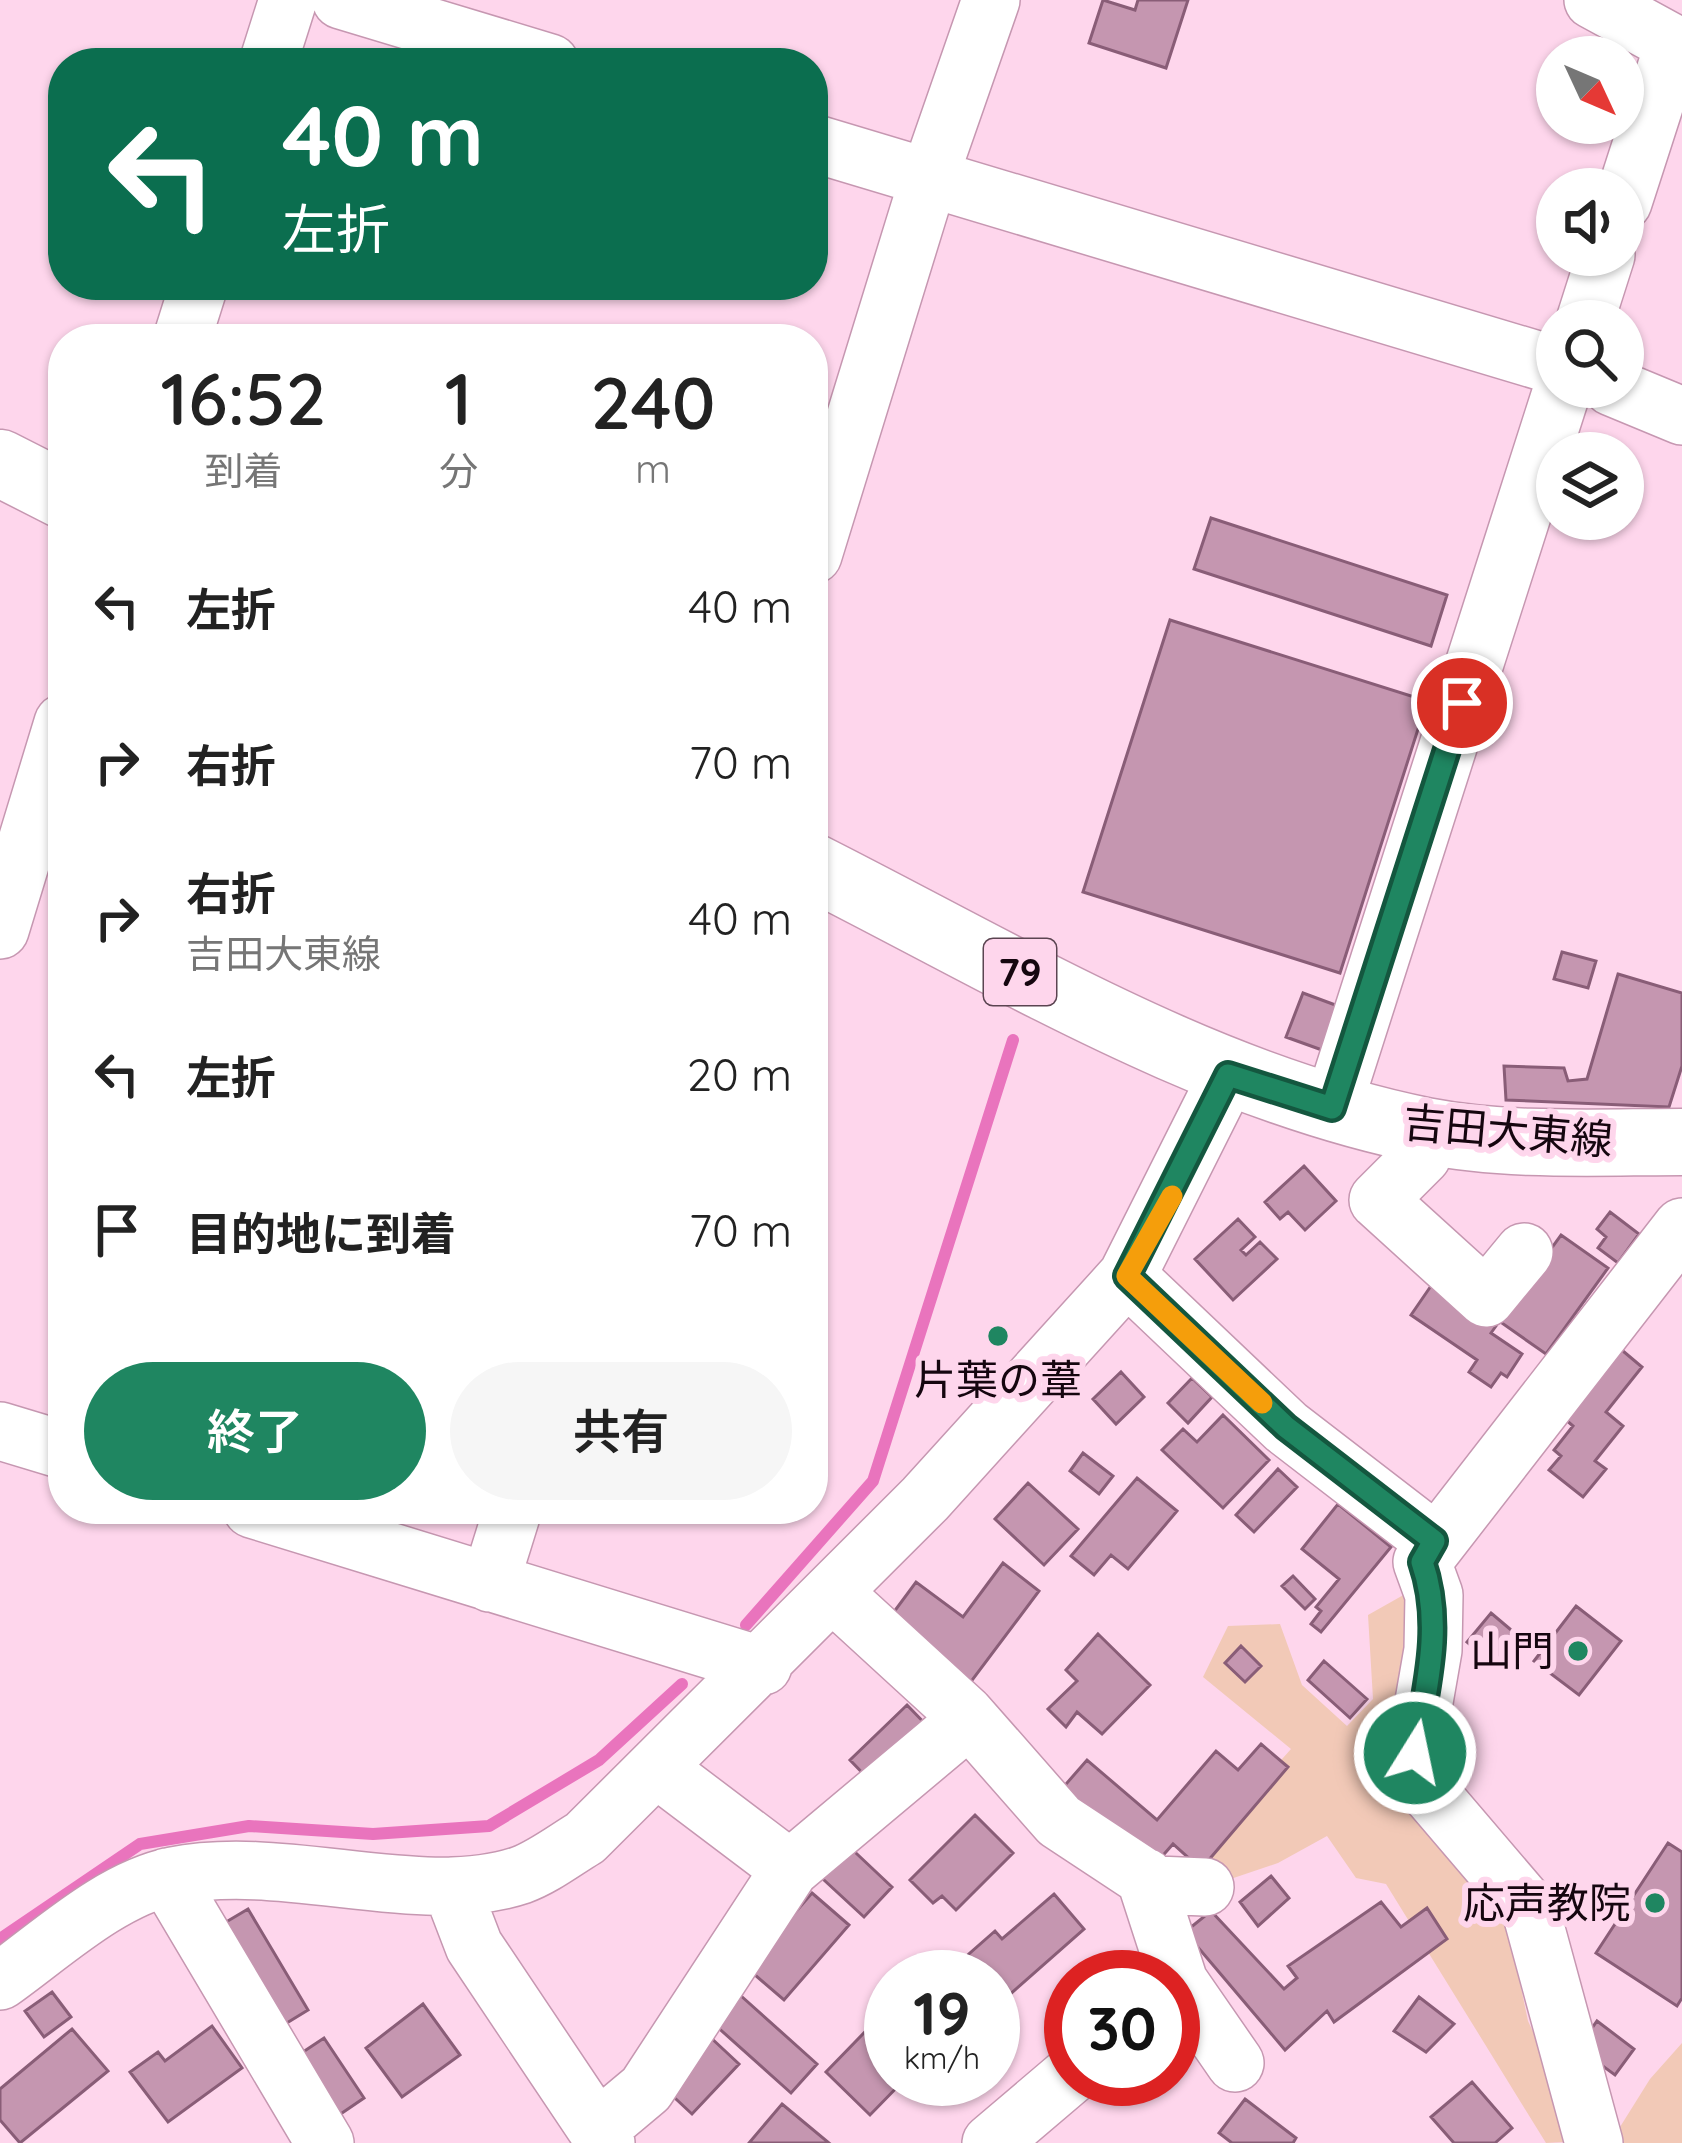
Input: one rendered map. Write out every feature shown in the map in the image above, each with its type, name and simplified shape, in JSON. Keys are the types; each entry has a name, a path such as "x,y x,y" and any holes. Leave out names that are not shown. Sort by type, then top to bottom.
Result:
{"main road":[{"path":"0,463 48,487"},
{"name":"吉田大東線","path":"828,875 1228,1075 1332,1108 1428,1132 1562,1142 1682,1142"}],"street":[{"path":"273,48 288,0"},
{"path":"341,0 500,48"},
{"path":"828,506 929,178 991,0"},
{"path":"1592,0 1678,47 1635,168"},
{"path":"828,147 1536,360"},
{"path":"1644,400 1682,416"},
{"path":"1332,1108 1557,408"},
{"path":"0,930 48,772"},
{"path":"0,1981 120,1898 167,1876 232,1868 451,1886 522,1875 585,1838 763,1666 1033,1386 1127,1276 1228,1075"},
{"path":"1428,1132 1422,1156 1378,1200 1486,1298 1524,1252"},
{"path":"1594,2143 1531,1911 1426,1788 1415,1753 1432,1650 1434,1595 1422,1562 1682,1227"},
{"path":"1127,1276 1286,1427 1434,1541"},
{"path":"0,1431 48,1445"},
{"path":"300,1524 763,1666"},
{"path":"490,1583 508,1524"},
{"path":"833,1593 969,1719 1059,1821 1156,1885 1205,1887"},
{"path":"451,1886 474,1946 601,2136 646,2089 790,1869 969,1719"},
{"path":"659,1770 790,1869"},
{"path":"167,1876 325,2143"},
{"path":"1145,1877 1166,1950"},
{"path":"1200,2017 1235,2063"},
{"path":"991,2143 1044,2097"}],"shaded area":[{"path":"1407,1593 1406,1689 1504,1907 1528,2021 1584,2141 1546,2143 1386,1884 1356,1878 1327,1836 1278,1863 1198,1890 1187,1865 1291,1749 1203,1677 1228,1626 1280,1624 1302,1685 1347,1726 1373,1699 1368,1615"},
{"path":"1682,2043 1682,2143 1610,2143 1650,2079"}],"building":[{"path":"1103,0 1135,10 1138,0 1188,0 1166,68 1089,43"},
{"path":"1211,518 1447,595 1431,646 1194,569"},
{"path":"1170,620 1427,701 1340,973 1083,892"},
{"path":"1562,952 1596,961 1588,988 1554,979"},
{"path":"1618,974 1682,993 1682,1066 1669,1107 1506,1100 1504,1066 1564,1068 1568,1081 1587,1079"},
{"path":"1303,993 1338,1006 1322,1050 1286,1037"},
{"path":"1304,1166 1336,1201 1305,1230 1288,1212 1280,1219 1265,1202"},
{"path":"1610,1212 1639,1234 1618,1263 1598,1248 1606,1237 1597,1229"},
{"path":"1238,1219 1255,1237 1241,1250 1246,1255 1260,1242 1277,1259 1233,1300 1195,1259"},
{"path":"1561,1235 1608,1268 1546,1354 1499,1321"},
{"path":"1433,1283 1496,1326 1491,1333 1522,1354 1507,1377 1501,1373 1491,1387 1469,1372 1477,1360 1411,1315"},
{"path":"1617,1346 1642,1367 1606,1412 1623,1426 1595,1461 1606,1469 1583,1497 1549,1470 1561,1456 1554,1450 1573,1426 1565,1419"},
{"path":"1121,1372 1144,1397 1116,1424 1093,1399"},
{"path":"1192,1378 1212,1397 1188,1423 1168,1403"},
{"path":"1223,1415 1269,1460 1223,1508 1162,1450 1183,1429 1197,1442"},
{"path":"1083,1453 1113,1476 1099,1494 1070,1471"},
{"path":"1278,1469 1297,1487 1254,1532 1236,1515"},
{"path":"1137,1478 1177,1511 1128,1569 1111,1555 1094,1575 1071,1556"},
{"path":"1028,1483 1078,1529 1044,1565 995,1519"},
{"path":"1338,1504 1391,1547 1321,1632 1311,1624 1321,1611 1316,1607 1339,1579 1302,1549"},
{"path":"1003,1563 1039,1591 967,1687 885,1624 916,1582 963,1617"},
{"path":"1293,1576 1315,1599 1305,1609 1282,1586"},
{"name":"山門","path":"1576,1606 1621,1641 1579,1695 1534,1661"},
{"path":"1491,1613 1523,1640 1499,1669 1467,1642"},
{"path":"1098,1634 1150,1685 1102,1734 1077,1712 1066,1727 1048,1709 1077,1681 1066,1670"},
{"path":"1241,1646 1261,1666 1245,1682 1225,1663"},
{"path":"1324,1661 1367,1699 1350,1718 1308,1680"},
{"path":"907,1705 934,1733 877,1788 850,1760"},
{"path":"1261,1744 1288,1767 1201,1869 1173,1844 1151,1869 1060,1791 1087,1760 1157,1820 1216,1751 1238,1770"},
{"path":"975,1815 1013,1853 956,1910 942,1896 933,1903 910,1880"},
{"path":"840,1838 892,1887 864,1917 811,1868"},
{"name":"応声教院","path":"1668,1843 1682,1852 1682,1998 1677,2006 1596,1953"},
{"path":"1271,1876 1289,1898 1258,1926 1240,1902"},
{"path":"812,1893 849,1925 784,2000 747,1968"},
{"path":"1054,1894 1084,1929 1060,1950 1044,1950 1044,1964 1020,1985 1020,1950 973,1950 995,1931 1002,1939"},
{"path":"1381,1902 1401,1927 1427,1908 1447,1939 1334,2022 1327,2011 1285,2050 1185,1932 1211,1911 1284,1989 1297,1978 1288,1966"},
{"path":"248,1909 308,2010 277,2029 216,1928"},
{"path":"52,1992 71,2017 44,2037 25,2011"},
{"path":"740,1995 817,2064 791,2093 714,2024"},
{"path":"1419,1997 1454,2024 1426,2052 1394,2031"},
{"path":"423,2004 460,2055 402,2097 366,2048"},
{"path":"1597,2021 1634,2049 1615,2075 1578,2048"},
{"path":"212,2026 242,2068 168,2122 130,2072 158,2052 165,2061"},
{"path":"72,2029 108,2071 20,2143 0,2120 0,2089"},
{"path":"864,2033 864,2106 879,2106 870,2115 826,2072"},
{"path":"709,2036 739,2064 692,2114 662,2086"},
{"path":"324,2038 364,2098 323,2126 282,2066"},
{"path":"1472,2082 1512,2128 1495,2143 1454,2143 1431,2117"},
{"path":"1245,2099 1296,2138 1293,2143 1232,2143 1219,2133"},
{"path":"782,2104 829,2143 749,2143"}],"waterway":[{"path":"746,1625 873,1481 1013,1040"},
{"path":"0,1939 140,1844 249,1826 373,1834 489,1826 599,1760 682,1684"}],"slow traffic":[{"path":"1172,1196 1127,1276 1262,1403"}],"place":[{"name":"片葉の葦","path":"998,1336"},
{"name":"山門","path":"1578,1651"},
{"name":"応声教院","path":"1655,1903"}],"route":[{"path":"1415,1753 1432,1650 1434,1595 1422,1562 1434,1541 1286,1427 1127,1276 1168,1204 1228,1075 1332,1108 1462,703"}]}
